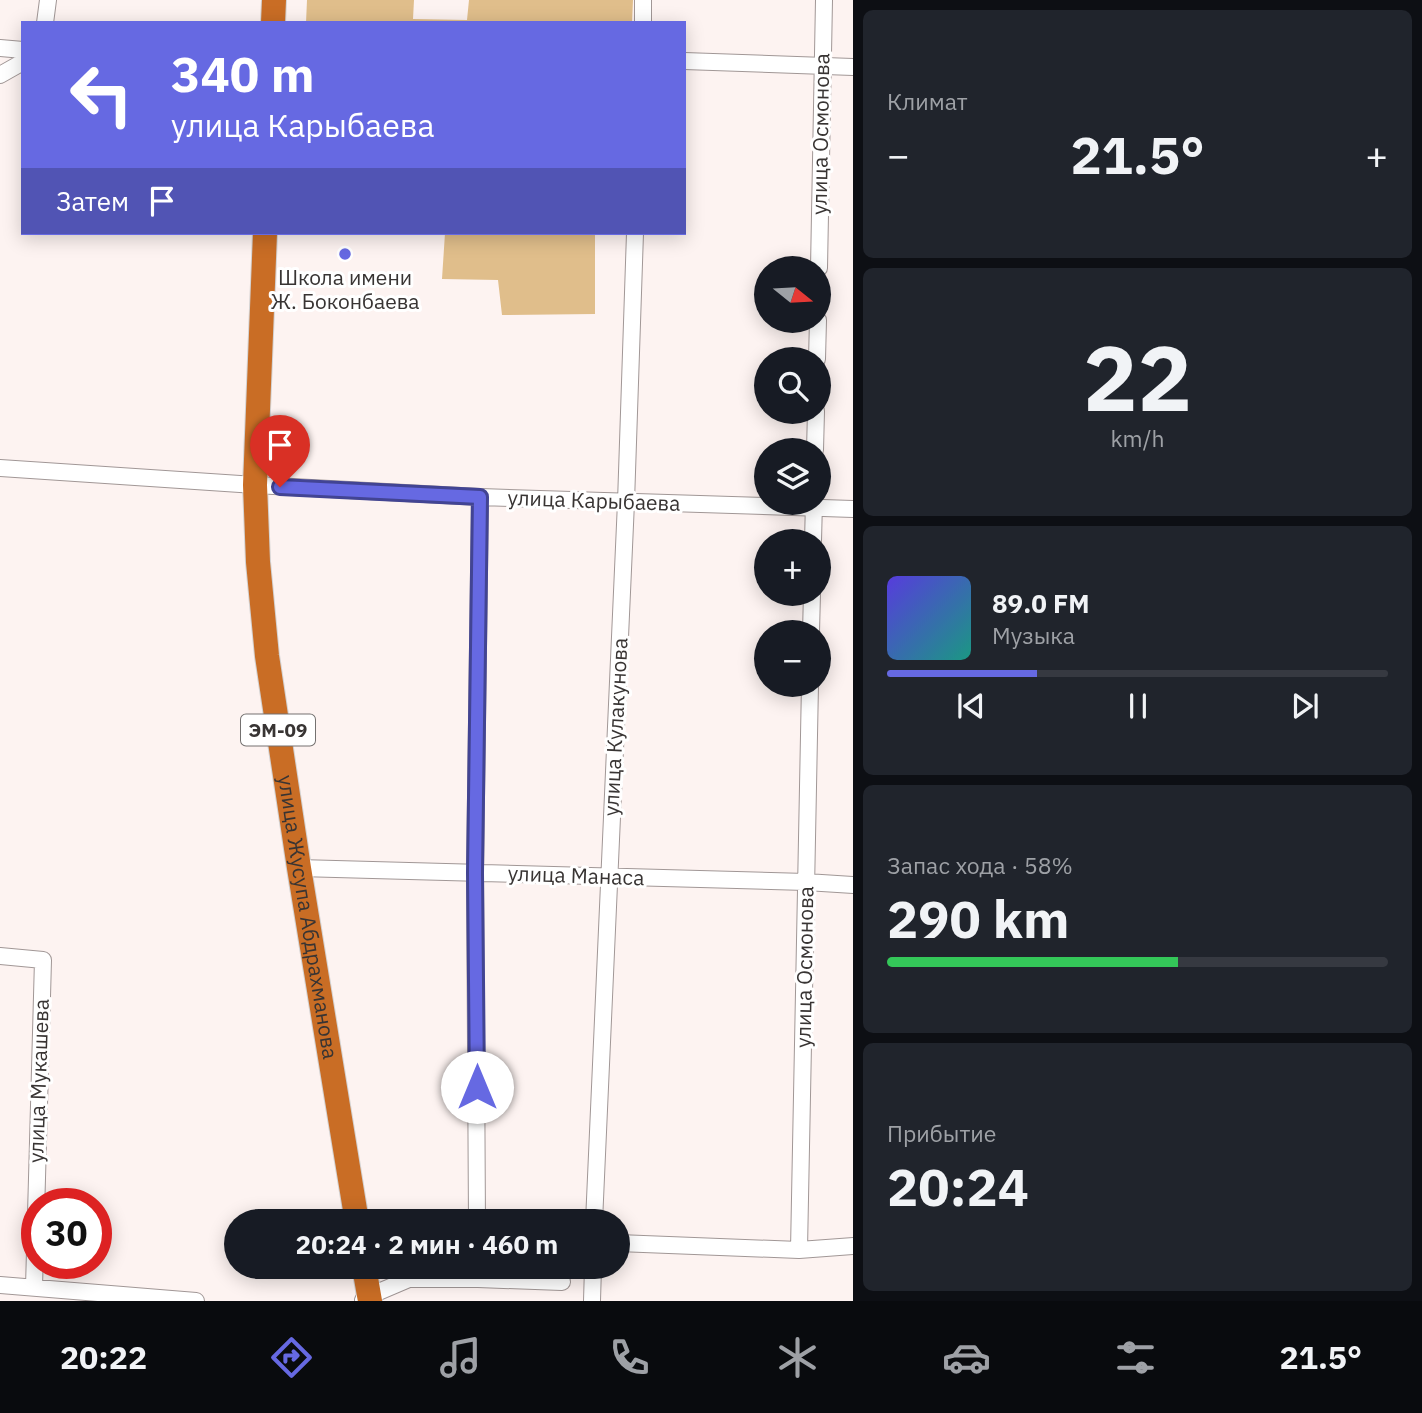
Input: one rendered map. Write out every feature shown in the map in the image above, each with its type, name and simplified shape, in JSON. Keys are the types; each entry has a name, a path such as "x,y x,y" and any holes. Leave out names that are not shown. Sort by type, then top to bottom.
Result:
{"highway":[{"path":"273,21 274,0"},
{"name":"улица Жусупа Абдрахманова","path":"265,235 255,485 258,562 267,656 355,1209"},
{"path":"365,1279 367,1299"}],"street":[{"path":"45,21 48,0"},
{"path":"643,0 643,21"},
{"name":"улица Осмонова","path":"819,256 824,0"},
{"path":"0,48 21,50"},
{"path":"686,61 853,67"},
{"path":"0,75 21,63"},
{"name":"улица Кулакунова","path":"595,1209 626,502 635,235"},
{"name":"улица Карыбаева","path":"0,468 480,497 754,504"},
{"path":"477,1209 475,873 480,497"},
{"name":"улица Карыбаева","path":"831,507 853,509"},
{"name":"улица Осмонова","path":"799,1250 810,697"},
{"name":"улица Манаса","path":"299,868 853,885"},
{"name":"улица Мукашева","path":"0,956 43,960 34,1287"},
{"path":"630,1243 799,1250 853,1246"},
{"path":"367,1299 409,1279"},
{"path":"534,1279 562,1282"},
{"path":"592,1301 593,1279"},
{"path":"0,1285 196,1301"}],"shaded area":[{"path":"307,0 414,0 413,19 467,20 469,0 633,0 632,21 306,21"},
{"path":"445,235 595,235 595,314 502,315 498,280 442,279"}],"place":[{"name":"Школа имени Ж. Боконбаева","path":"345,254"}],"route":[{"path":"280,487 480,497 475,873 477,1087"}]}
